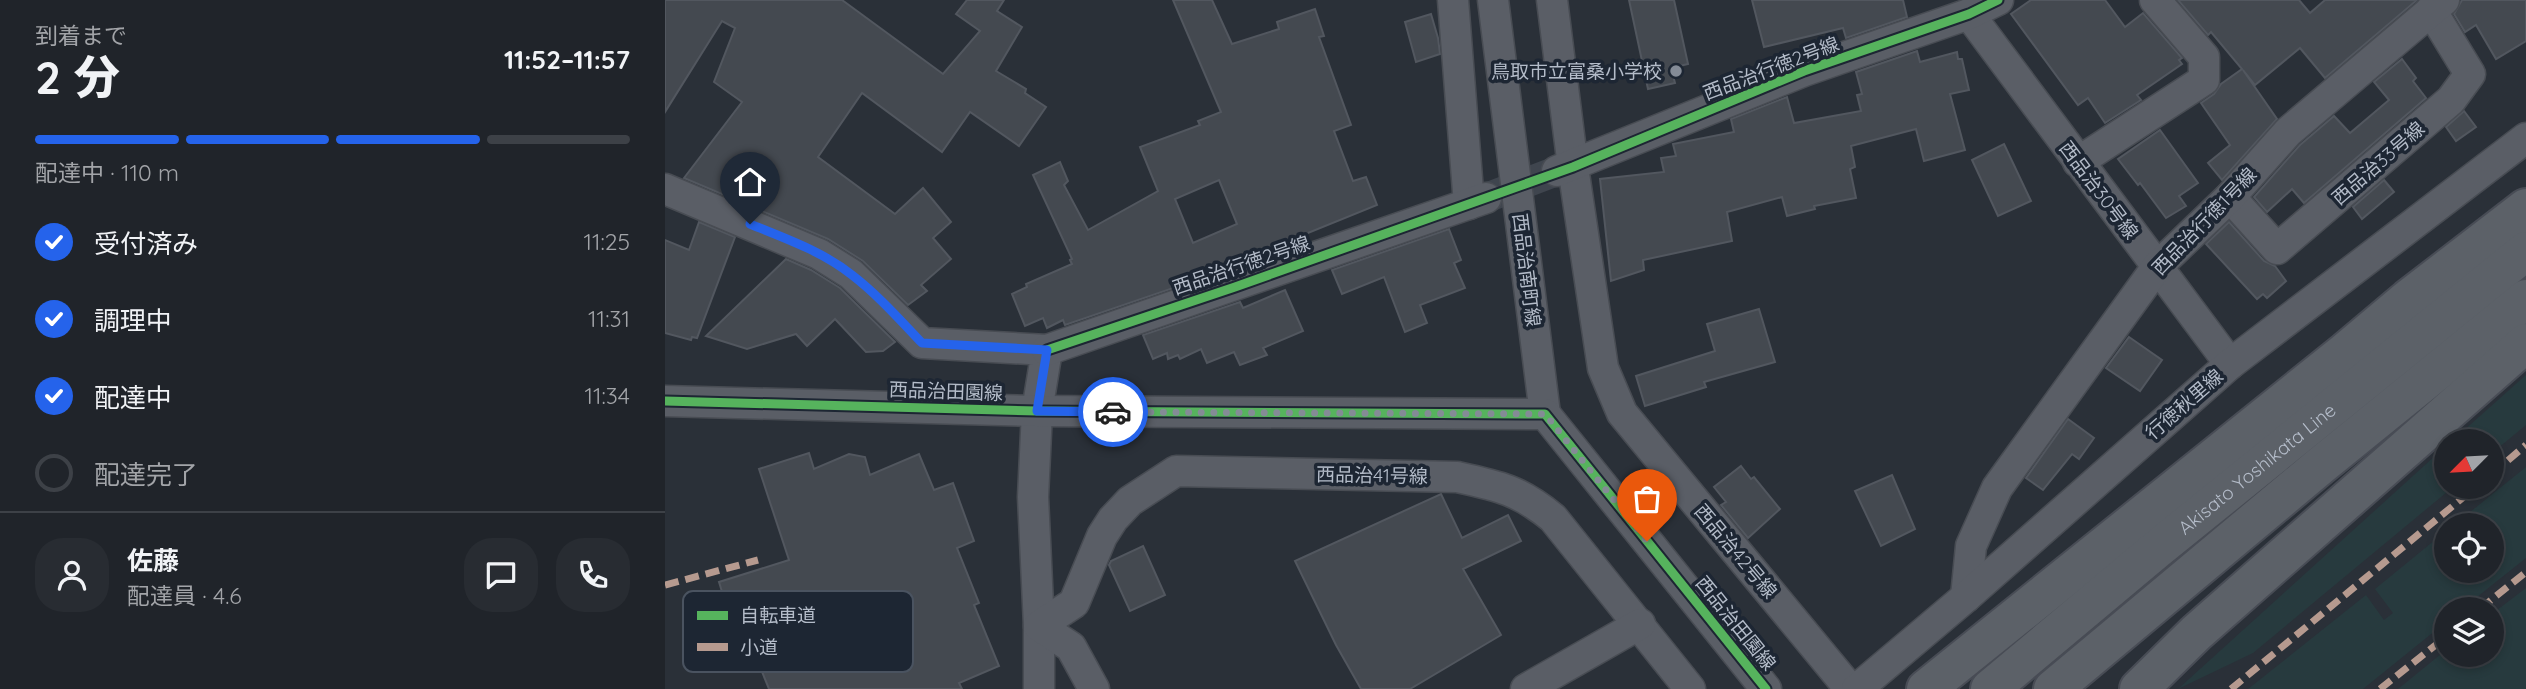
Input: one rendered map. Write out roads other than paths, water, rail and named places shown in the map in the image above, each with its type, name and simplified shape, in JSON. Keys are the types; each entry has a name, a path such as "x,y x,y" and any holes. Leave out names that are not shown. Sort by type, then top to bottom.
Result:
{"main road":[{"path":"1926,689 2408,299 2526,208"},
{"name":"Akisato Yoshikata Line","path":"1990,689 2209,506 2526,251"},
{"name":"Akisato Yoshikata Line","path":"2053,689 2320,466 2526,299"},
{"path":"2139,689 2196,632 2526,344"}],"street":[{"name":"西品治行徳2号線","path":"1047,350 1477,201 1453,0"},
{"name":"西品治南町線","path":"1493,0 1545,414"},
{"name":"西品治42号線","path":"1552,0 1565,169 1603,368 1622,413 1850,689"},
{"name":"西品治行徳2号線","path":"1565,169 1804,71 1969,14 1998,0"},
{"path":"2078,162 2204,80 2204,57 2155,0"},
{"name":"西品治行徳1号線","path":"1966,597 1971,546 1997,488 2157,267 2230,197 2288,132 2438,5"},
{"name":"西品治33号線","path":"2230,197 2277,249 2451,100 2470,74 2438,5"},
{"name":"西品治30号線","path":"1969,14 2230,363"},
{"name":"行徳秋里線","path":"1857,689 1966,597 2230,363 2526,138"},
{"path":"665,190 819,254 851,274 884,303 922,343 1047,350 1037,411 1033,497 1039,689"},
{"name":"西品治田園線","path":"665,401 1037,411 1545,414 1766,689"},
{"name":"西品治41号線","path":"1039,626 1074,603 1102,536 1113,519 1130,501 1176,471 1457,477 1496,486 1530,499 1553,518 1690,689"},
{"path":"1526,689 1640,624"},
{"path":"1039,626 1071,647 1094,689"}],"tunnel":[{"path":"1486,198 1557,171"}],"place":[{"name":"鳥取市立富桑小学校","path":"1676,71"}]}
